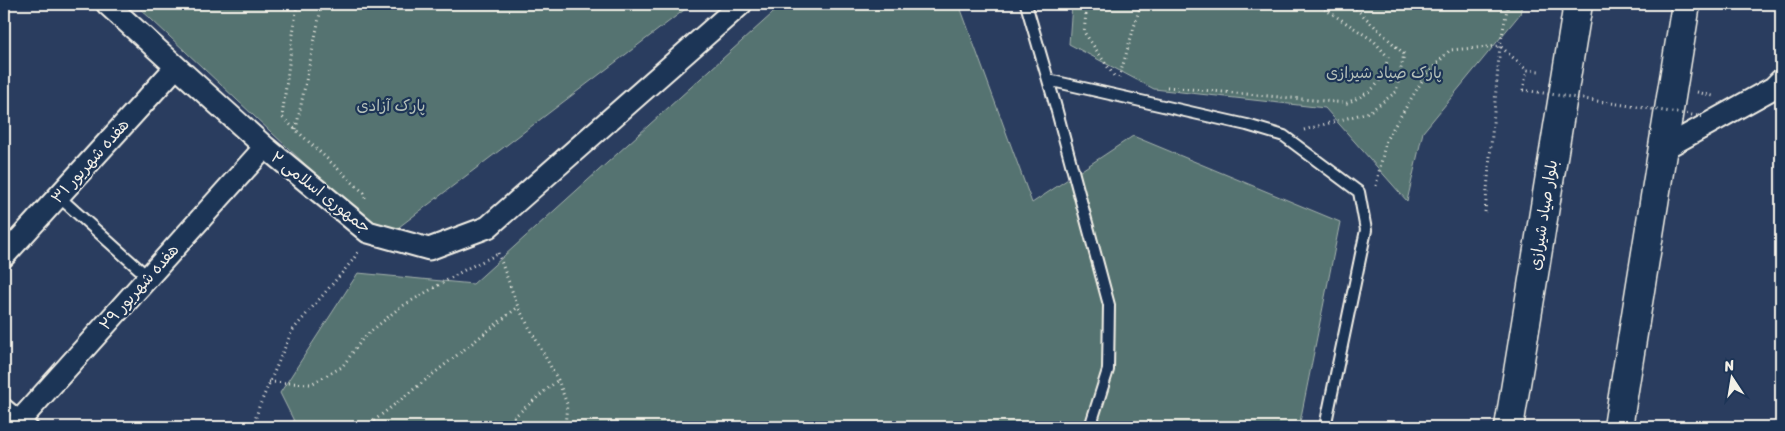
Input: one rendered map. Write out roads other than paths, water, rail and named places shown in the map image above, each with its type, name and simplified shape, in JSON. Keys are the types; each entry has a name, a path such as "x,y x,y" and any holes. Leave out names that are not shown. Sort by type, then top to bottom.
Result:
{"main road":[{"name":"بلوار صیاد شیرازی","path":"1509,427 1578,4"},
{"path":"1618,427 1686,4"}],"street":[{"name":"جمهوری اسلامی ۲","path":"108,4 265,147 368,232 429,249 488,227 741,4"},
{"name":"هفده شهریور ۳۱","path":"4,256 176,67"},
{"path":"1663,149 1773,88 1781,80"},
{"name":"هفده شهریور ۲۹","path":"23,424 148,277 265,147"}],"lane":[{"path":"1026,4 1109,305 1108,370 1090,427"},
{"path":"1048,80 1246,125 1284,136 1359,192 1366,230 1325,427"},
{"path":"58,196 148,277"},
{"path":"4,403 23,424"}],"park label":[{"name":"پارک صیاد شیرازی","path":"1384,72"},
{"name":"پارک آزادی","path":"391,105"}]}
